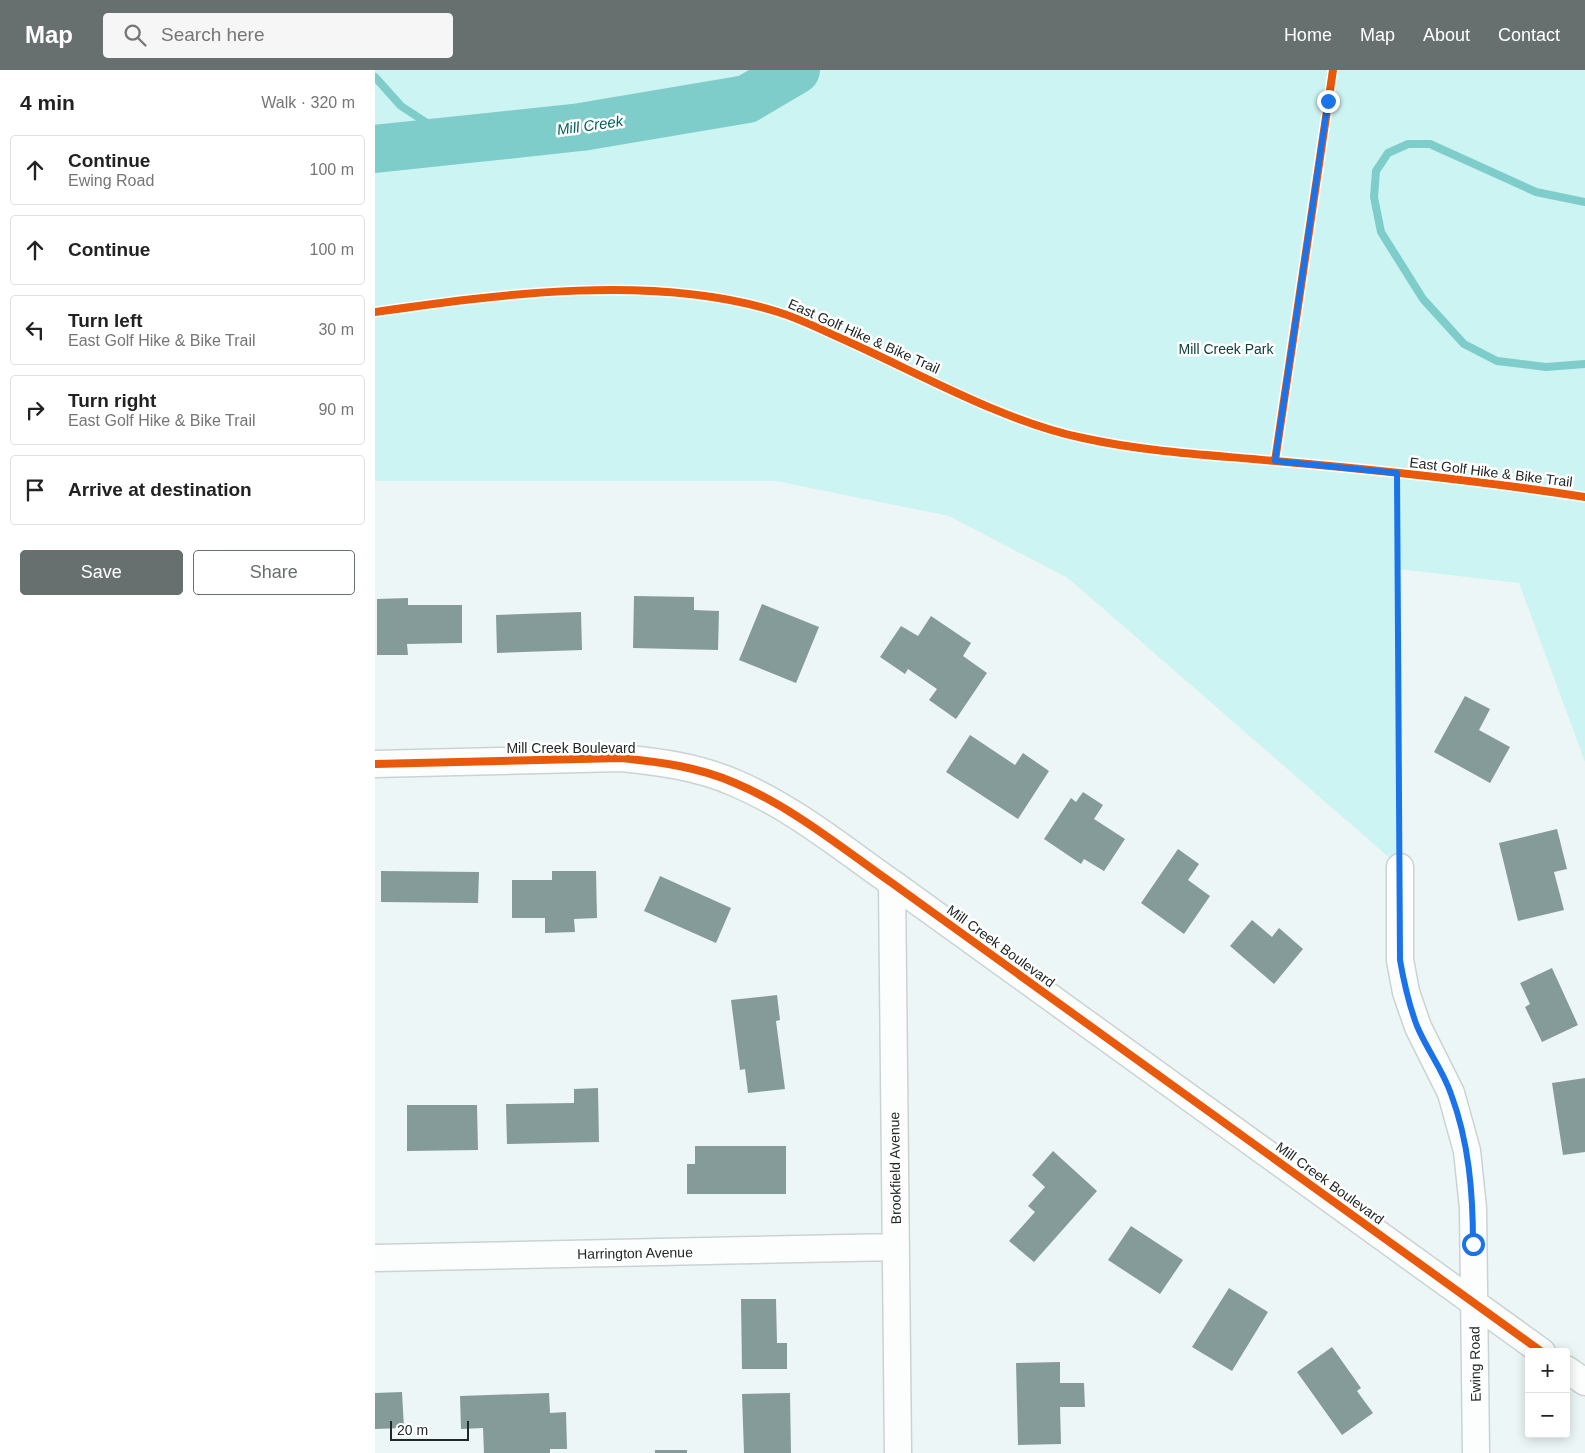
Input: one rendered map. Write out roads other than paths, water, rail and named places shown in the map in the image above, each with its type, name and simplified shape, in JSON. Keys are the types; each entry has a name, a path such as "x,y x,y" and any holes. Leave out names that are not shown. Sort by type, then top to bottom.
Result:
{"street":[{"name":"Mill Creek Boulevard","path":"375,764 621,758 658,761 695,769 735,782 763,796 791,812 892,883 1536,1348"},
{"name":"Ewing Road","path":"1400,867 1399,941 1406,992 1418,1027 1451,1093 1467,1150 1473,1208 1476,1453"},
{"name":"Brookfield Avenue","path":"892,883 898,1453"},
{"name":"Harrington Avenue","path":"375,1258 896,1247"},
{"path":"1570,1372 1585,1382"}],"waterway":[{"name":"Mill Creek","path":"375,149 581,127 747,99 796,70"},
{"path":"375,77 401,106 453,140"},
{"path":"1585,202 1536,192 1430,144 1408,144 1388,153 1376,171 1374,197 1381,232 1423,299 1464,344 1497,361 1546,367 1585,364"}],"park label":[{"name":"Mill Creek Park","path":"1226,349"}]}
